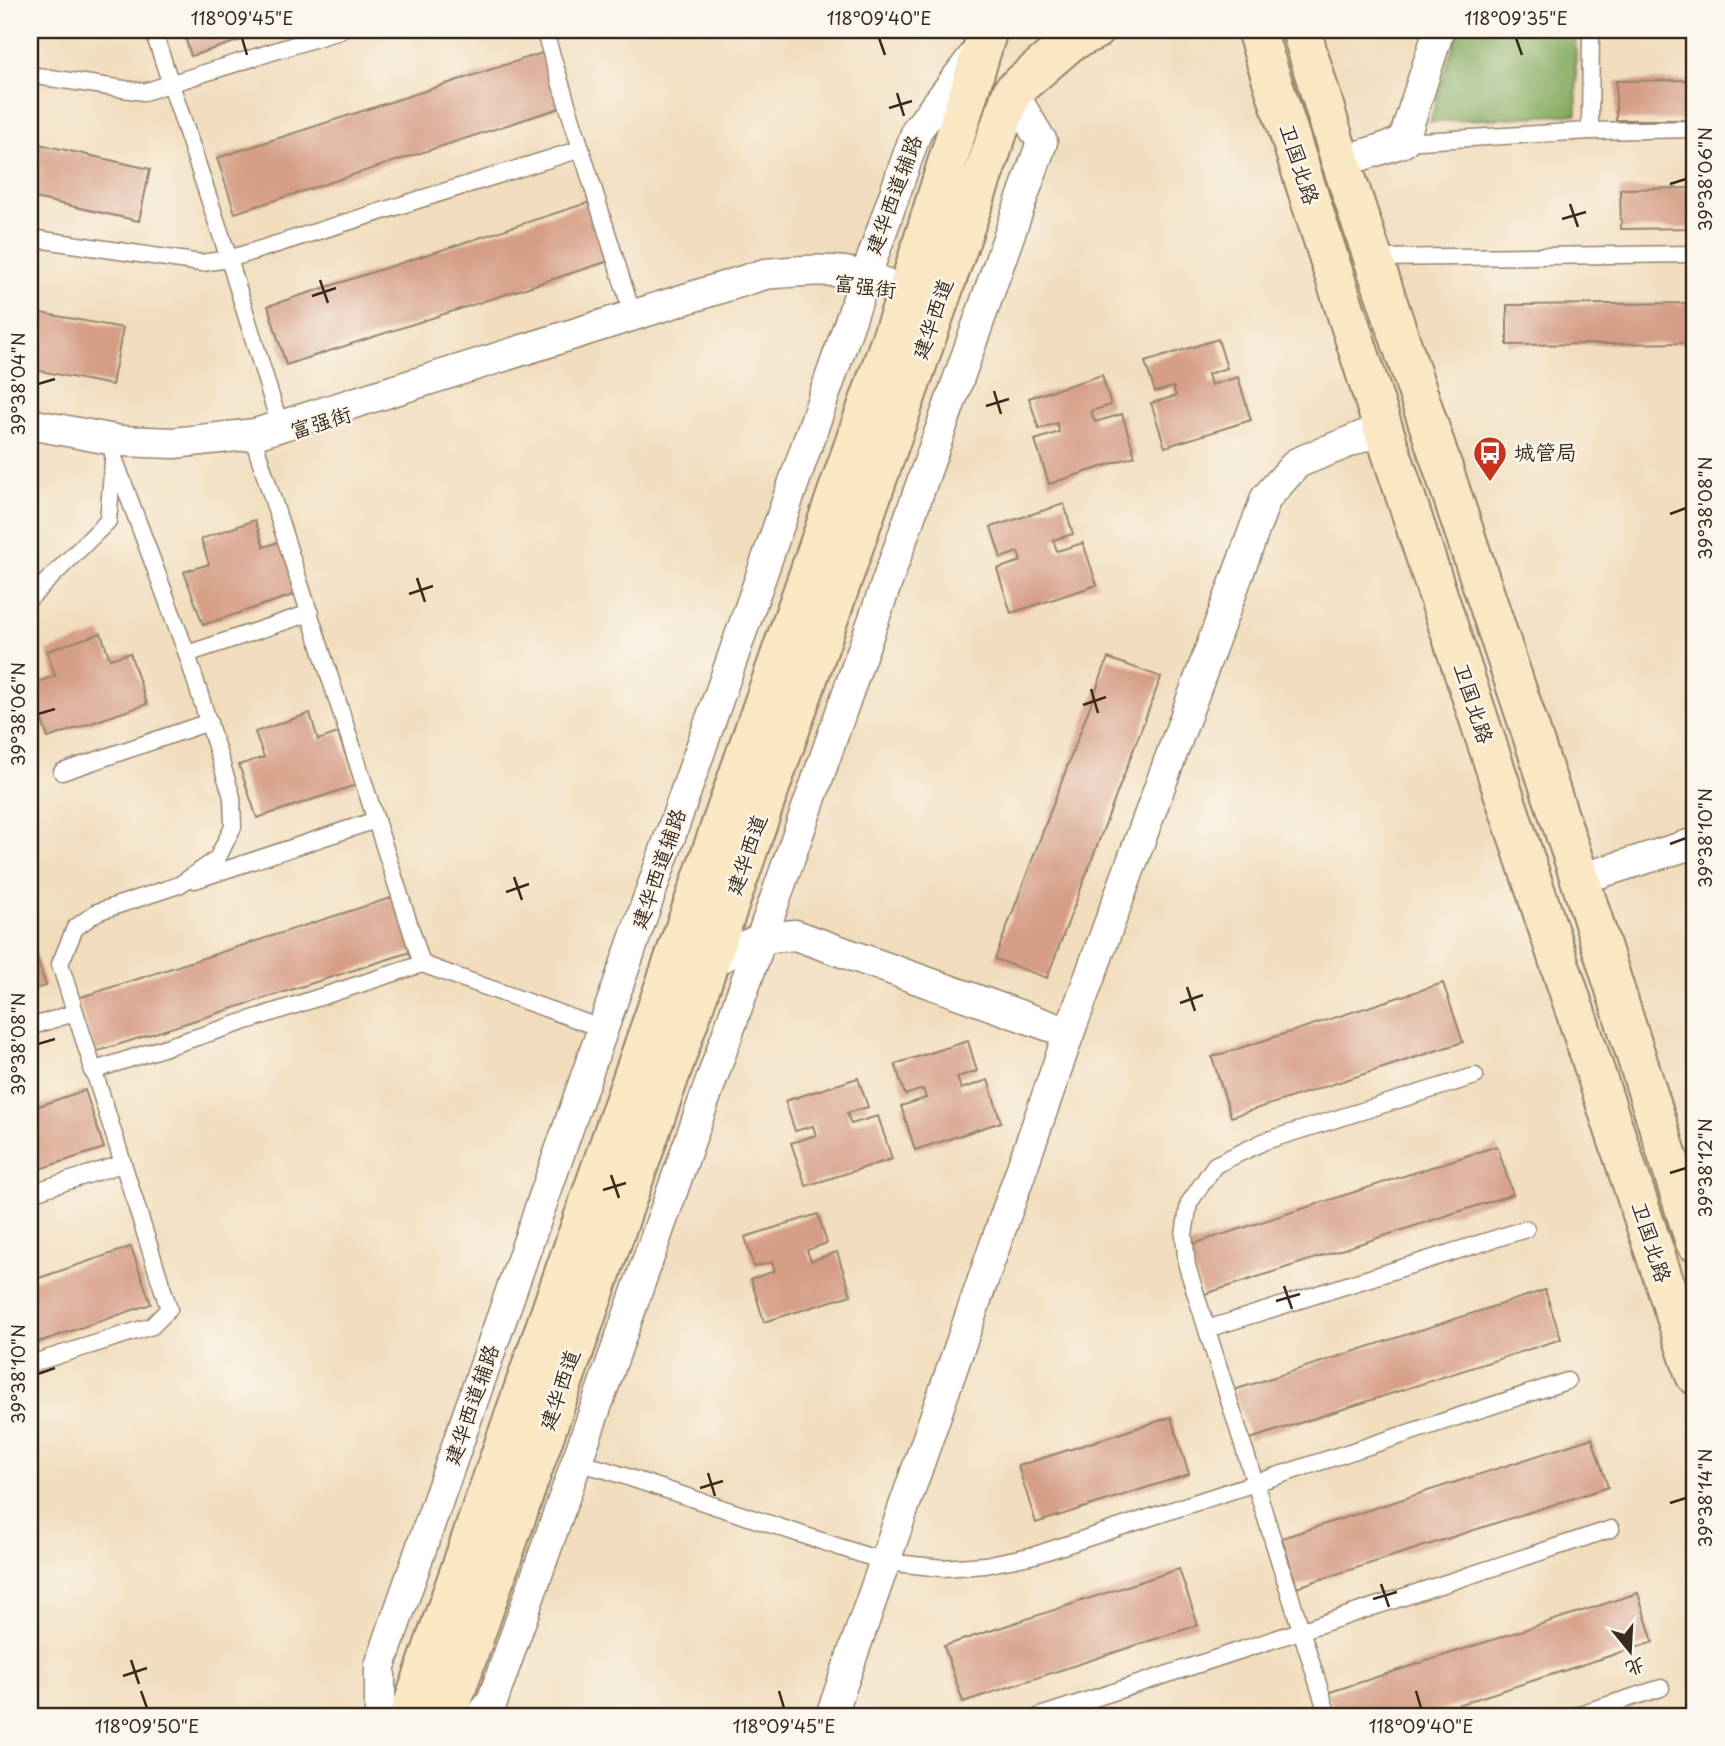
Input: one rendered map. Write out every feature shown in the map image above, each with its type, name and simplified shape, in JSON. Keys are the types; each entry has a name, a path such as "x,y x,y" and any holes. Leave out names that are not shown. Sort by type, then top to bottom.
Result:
{"main road":[{"path":"1012,92 1070,42 1095,30"},
{"name":"卫国北路","path":"1256,30 1382,428 1695,1375"},
{"name":"卫国北路","path":"1301,30 1341,162 1580,879 1695,1242"},
{"name":"建华西道","path":"409,1716 907,293 986,36"},
{"name":"建华西道","path":"447,1716 1012,92"}],"street":[{"path":"1341,162 1403,142 1439,30"},
{"name":"建华西道辅路","path":"380,1716 380,1665 917,130 986,36"},
{"path":"481,1716 492,1702 1042,142 1012,92"},
{"name":"富强街","path":"263,435 765,274 808,270 907,293"},
{"name":"富强街","path":"30,439 116,448 263,435 762,285 808,280 863,282"},
{"name":"富强街","path":"30,424 116,448"},
{"path":"831,1716 1069,1033 1266,498 1297,463 1382,428"},
{"path":"1580,879 1695,843"},
{"path":"709,963 762,938 795,935 1069,1033"}],"lane":[{"path":"153,30 229,259 263,435 310,614 422,964"},
{"path":"30,75 144,92 342,30"},
{"path":"544,30 633,316"},
{"path":"1590,131 1591,30"},
{"path":"1403,142 1590,131 1695,129"},
{"path":"30,238 201,263 229,259 581,149"},
{"path":"1373,258 1695,254"},
{"path":"30,598 108,521 116,448"},
{"path":"116,448 187,654 232,797 233,827 217,859 179,885"},
{"path":"187,654 310,614"},
{"path":"62,772 209,722"},
{"path":"30,1364 152,1326 169,1308 60,964 75,928 97,912 376,820"},
{"path":"92,1071 422,964 603,1029"},
{"path":"30,1027 74,1013"},
{"path":"1328,1716 1187,1266 1184,1235 1189,1203 1215,1165 1265,1141 1475,1076"},
{"path":"30,1193 122,1164"},
{"path":"1207,1329 1526,1229"},
{"path":"577,1463 603,1469 885,1562 943,1568 985,1565 1035,1555 1567,1381"},
{"path":"1040,1716 1611,1529"},
{"path":"1573,1716 1661,1688"}],"green space":[{"path":"1458,30 1575,30 1577,114 1430,122"}],"building":[{"path":"183,30 273,30 191,56"},
{"path":"545,52 563,107 235,213 217,158"},
{"path":"1695,80 1695,120 1616,120 1616,81"},
{"path":"30,142 150,169 139,221 30,197"},
{"path":"1695,188 1695,228 1621,229 1620,189"},
{"path":"590,202 609,261 286,365 268,306"},
{"path":"1695,303 1695,343 1507,345 1507,305"},
{"path":"30,311 123,328 112,385 30,369"},
{"path":"1218,339 1227,368 1208,374 1211,385 1238,377 1251,420 1165,447 1151,403 1176,396 1173,387 1155,392 1145,362"},
{"path":"1102,375 1111,405 1091,411 1095,422 1122,414 1135,456 1049,484 1035,440 1059,432 1057,423 1039,429 1029,398"},
{"path":"1064,504 1073,534 1053,540 1057,551 1083,543 1097,585 1011,613 997,569 1021,561 1018,552 1001,558 991,527"},
{"path":"255,520 264,547 284,540 302,592 203,625 184,572 209,564 201,539"},
{"path":"101,633 110,659 130,653 147,704 48,738 30,685 55,676 47,651"},
{"path":"1108,658 1161,677 1047,978 995,959"},
{"path":"310,713 318,740 338,733 356,785 257,818 239,765 264,757 255,732"},
{"path":"403,894 420,949 95,1052 78,998"},
{"path":"30,936 46,986 30,990"},
{"path":"1443,983 1463,1042 1231,1117 1212,1057"},
{"path":"968,1041 977,1071 957,1077 961,1089 988,1080 1001,1122 915,1150 901,1106 926,1098 923,1089 905,1095 895,1064"},
{"path":"858,1078 868,1107 847,1113 851,1124 878,1116 892,1159 806,1186 791,1143 816,1135 813,1126 795,1131 785,1101"},
{"path":"85,1090 104,1148 30,1172 30,1109"},
{"path":"1497,1146 1513,1194 1202,1295 1187,1246"},
{"path":"818,1214 827,1243 807,1250 811,1261 837,1252 851,1295 764,1322 751,1279 775,1271 772,1262 754,1267 745,1237"},
{"path":"131,1247 151,1304 30,1345 30,1281"},
{"path":"1545,1290 1561,1339 1250,1439 1234,1390"},
{"path":"1171,1417 1189,1474 1036,1523 1018,1466"},
{"path":"1592,1438 1608,1487 1297,1587 1282,1538"},
{"path":"1179,1569 1198,1625 963,1702 944,1646"},
{"path":"1638,1593 1653,1642 1423,1716 1335,1716 1327,1693"}],"place":[{"name":"城管局","path":"1490,483"}]}
